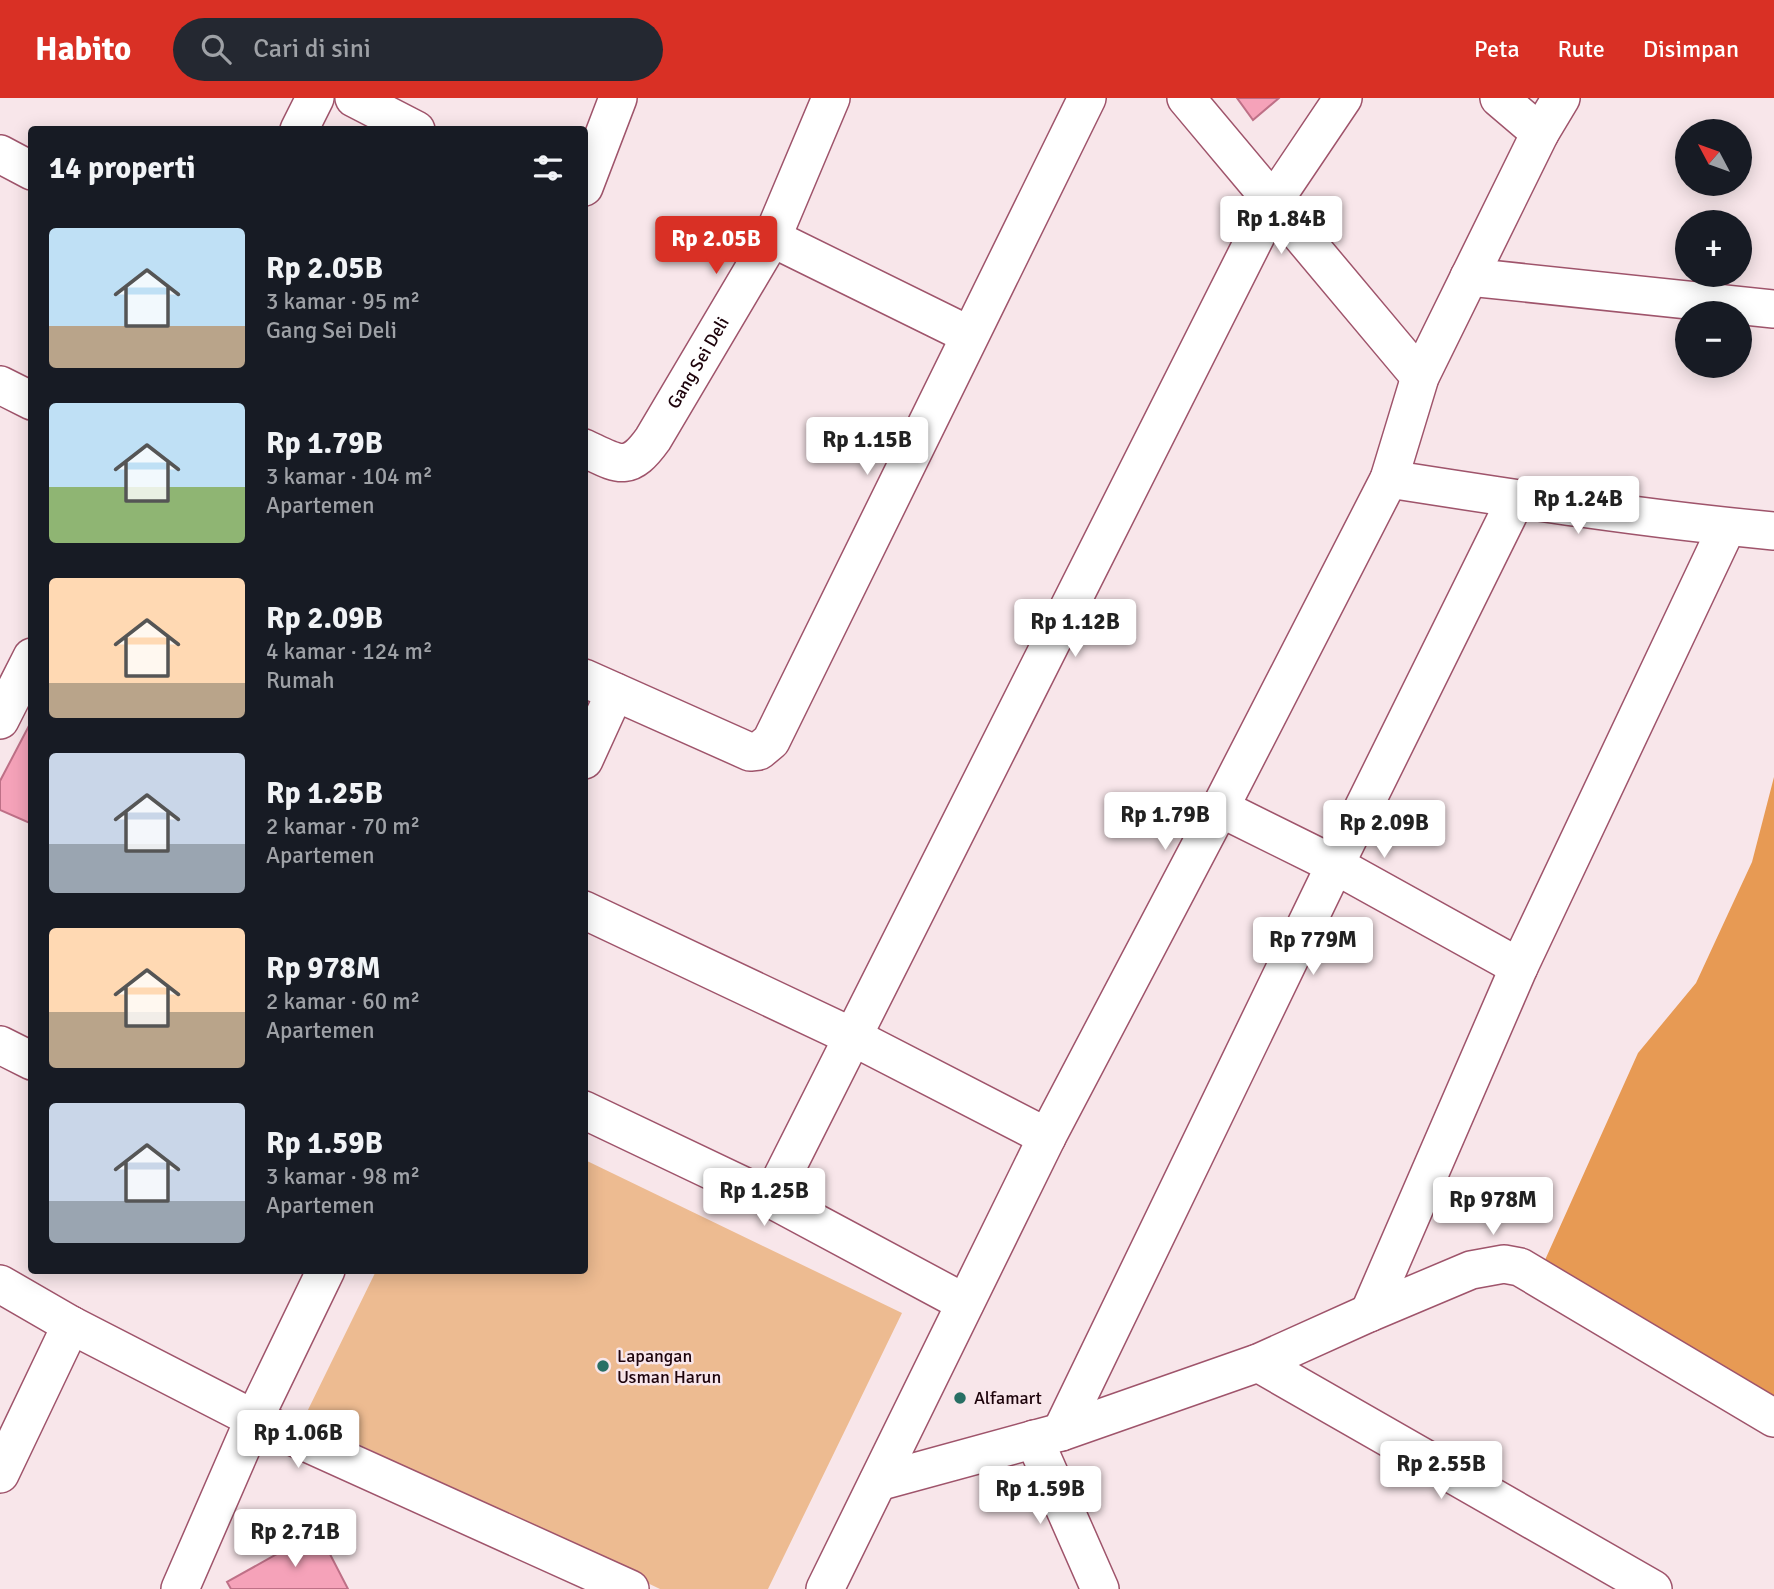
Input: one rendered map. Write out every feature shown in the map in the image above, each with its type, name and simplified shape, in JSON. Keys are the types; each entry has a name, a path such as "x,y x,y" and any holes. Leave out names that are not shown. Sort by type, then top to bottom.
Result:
{"street":[{"path":"301,126 315,98"},
{"path":"354,98 408,126"},
{"path":"588,177 618,98"},
{"name":"Gang Sei Deli","path":"588,450 613,461 629,462 642,454 653,439 772,238 831,98"},
{"path":"588,741 600,685 750,752 759,751 771,741 1087,98"},
{"path":"1186,98 1420,377"},
{"path":"771,1199 1273,202 1343,98"},
{"path":"1499,98 1540,133"},
{"path":"825,1589 1047,1137 1389,480 1420,377 1540,133 1561,98"},
{"path":"0,154 28,169"},
{"path":"772,238 969,335"},
{"path":"1469,277 1774,309"},
{"path":"0,385 28,399"},
{"path":"1389,480 1727,527 1774,531"},
{"path":"1100,1589 1048,1435 1516,499"},
{"path":"1369,1313 1518,967 1727,527"},
{"path":"0,720 28,665"},
{"path":"1220,808 1335,865 1518,967"},
{"path":"588,912 853,1037 1047,1137"},
{"path":"0,1045 28,1059"},
{"path":"588,1112 771,1199 965,1303"},
{"path":"878,1482 1048,1435 1258,1363 1471,1270 1504,1264 1520,1268 1774,1418"},
{"path":"180,1589 254,1419 324,1274"},
{"path":"0,1284 71,1325 254,1419 583,1579 630,1589"},
{"path":"0,1474 71,1325"},
{"path":"1258,1363 1653,1589"}],"shaded area":[{"path":"1774,777 1774,1409 1545,1260 1638,1053 1696,983 1752,862"},
{"name":"Lapangan Usman Harun","path":"588,1161 902,1313 768,1589 660,1589 304,1418 375,1274 588,1274"}],"building":[{"path":"1237,98 1279,98 1253,120"},
{"path":"28,728 28,822 0,810 0,781"},
{"path":"318,1531 348,1589 231,1589 227,1582"}],"place":[{"name":"Lapangan Usman Harun","path":"603,1366"},
{"name":"Alfamart","path":"960,1398"}]}
